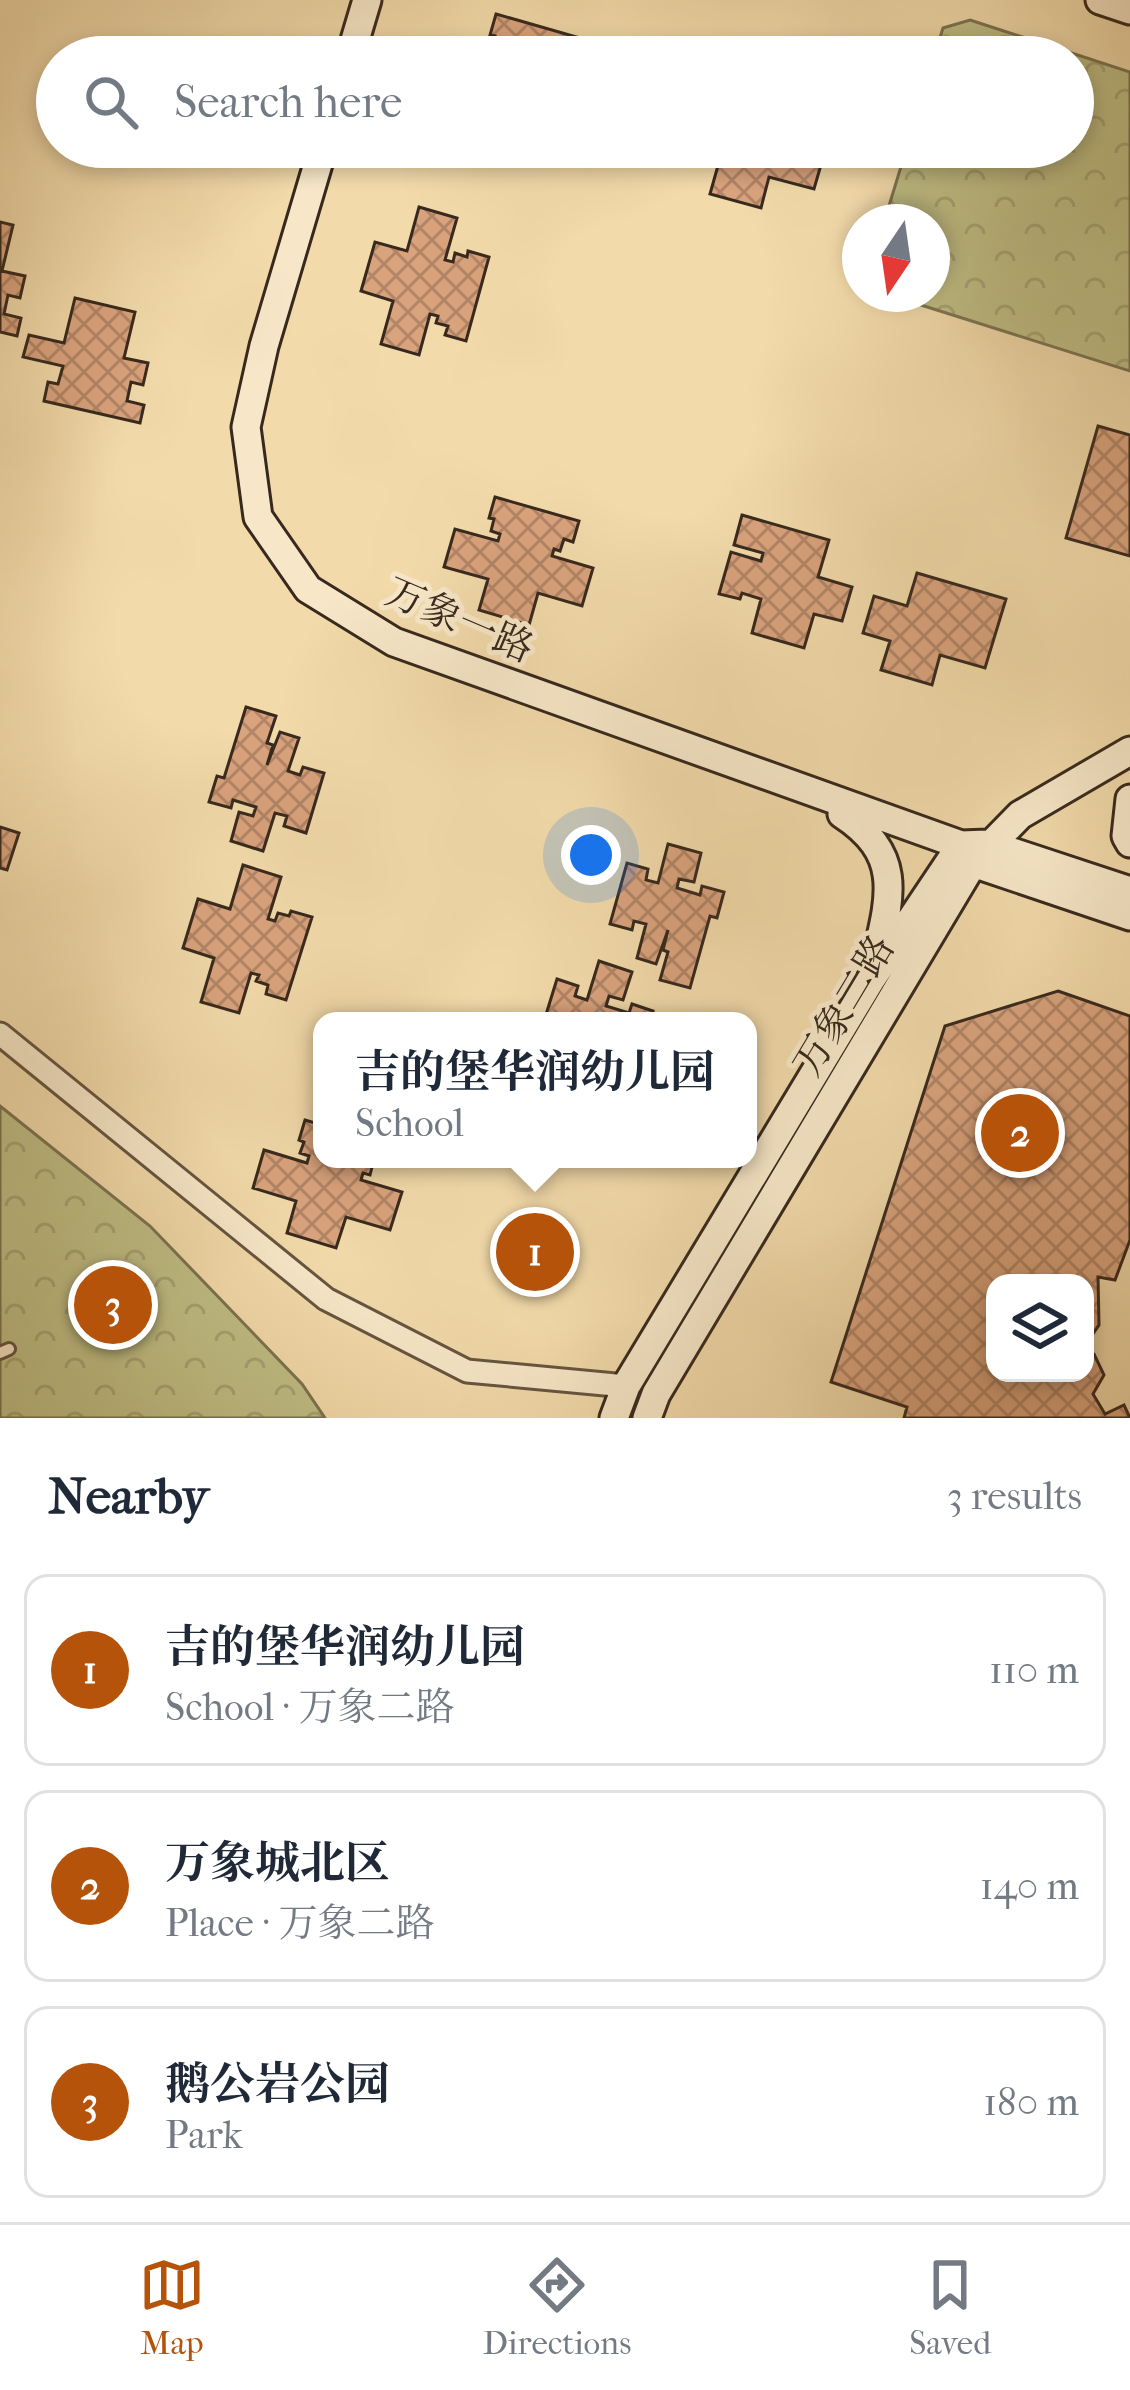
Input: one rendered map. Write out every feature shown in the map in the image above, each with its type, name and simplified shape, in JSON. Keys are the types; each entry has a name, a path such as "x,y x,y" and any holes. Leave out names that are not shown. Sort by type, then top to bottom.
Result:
{"street":[{"path":"356,36 367,0"},
{"path":"1100,0 1130,10"},
{"name":"万象一路","path":"317,168 263,346 246,427 258,517 308,589 394,642 974,851 1130,916"},
{"name":"万象二路","path":"614,1418 626,1386 870,982 974,851 1020,815 1130,751"},
{"path":"803,789 869,832 888,867 886,914 870,982"},
{"path":"1130,799 1126,836 1130,843"},
{"name":"万象一路","path":"974,851 1130,891"},
{"name":"万象二路","path":"646,1418 974,851"},
{"path":"0,1034 326,1299 467,1371 626,1386"}],"green space":[{"path":"970,20 1019,36 941,36 943,28"},
{"path":"1094,60 1130,72 1130,371 943,312 950,312 950,204 890,204 901,168 1094,168"},
{"path":"0,1106 150,1226 302,1384 325,1418 0,1418"}],"building":[{"path":"496,14 573,36 495,36 490,35"},
{"path":"717,168 820,168 814,189 769,177 761,208 710,194"},
{"path":"419,207 457,218 445,260 453,262 455,253 467,257 468,251 489,257 466,341 445,335 448,326 436,323 438,316 430,314 419,355 381,344 393,301 361,291 375,242 407,251"},
{"path":"0,222 13,225 2,271 25,276 20,298 8,295 4,314 21,318 17,336 0,332"},
{"path":"75,298 135,312 124,358 148,363 143,385 131,382 127,401 144,405 140,423 44,401 48,382 58,384 63,366 23,357 29,335 64,343"},
{"path":"1098,426 1130,435 1130,556 1066,538"},
{"path":"495,497 579,521 573,542 564,539 560,551 554,549 552,556 593,568 582,606 538,593 529,625 479,610 488,579 444,567 455,529 498,541 500,534 491,531 494,519 489,518"},
{"path":"742,515 829,540 818,577 852,587 842,621 814,614 804,648 752,633 761,599 742,593 740,599 719,594 731,552 761,561 763,553 734,545"},
{"path":"917,573 1006,599 985,668 940,655 932,685 881,670 890,641 863,633 874,596 907,606"},
{"path":"246,707 276,716 267,743 273,745 267,765 280,732 299,738 288,771 300,775 303,767 324,773 306,833 284,826 287,816 275,813 263,851 231,841 239,812 253,816 256,807 233,800 231,808 209,802 217,776 224,778"},
{"path":"0,827 19,833 7,870 0,868"},
{"path":"668,844 701,853 694,882 679,879 677,888 700,895 702,886 724,892 717,918 710,916 690,988 660,980 668,930 656,964 637,958 646,924 634,921 632,930 610,924 627,863 648,869 646,880 658,883"},
{"path":"243,865 281,877 268,919 275,921 278,913 289,916 291,911 312,917 286,1000 266,994 268,985 256,981 259,975 251,973 239,1013 201,1002 214,958 183,948 198,899 230,909"},
{"path":"599,961 632,972 623,1000 609,996 606,1006 626,1012 547,1012 557,979 578,986 575,996 587,1000"},
{"path":"1058,991 1130,1016 1130,1240 1115,1280 1098,1277 1099,1325 1094,1332 1094,1274 986,1274 986,1382 1094,1382 1094,1354 1104,1375 1093,1394 1105,1414 1124,1405 1130,1418 904,1418 907,1407 831,1382 945,1026"},
{"path":"632,1004 653,1012 629,1012"},
{"path":"305,1120 313,1122 313,1168 372,1168 361,1180 402,1192 390,1230 346,1217 336,1248 287,1233 296,1201 253,1188 264,1150 307,1163 309,1156 300,1153 304,1142 299,1140"}],"place":[{"name":"万象城北区","path":"1020,1133"},
{"name":"吉的堡华润幼儿园","path":"535,1252"},
{"name":"鹅公岩公园","path":"113,1305"}]}
